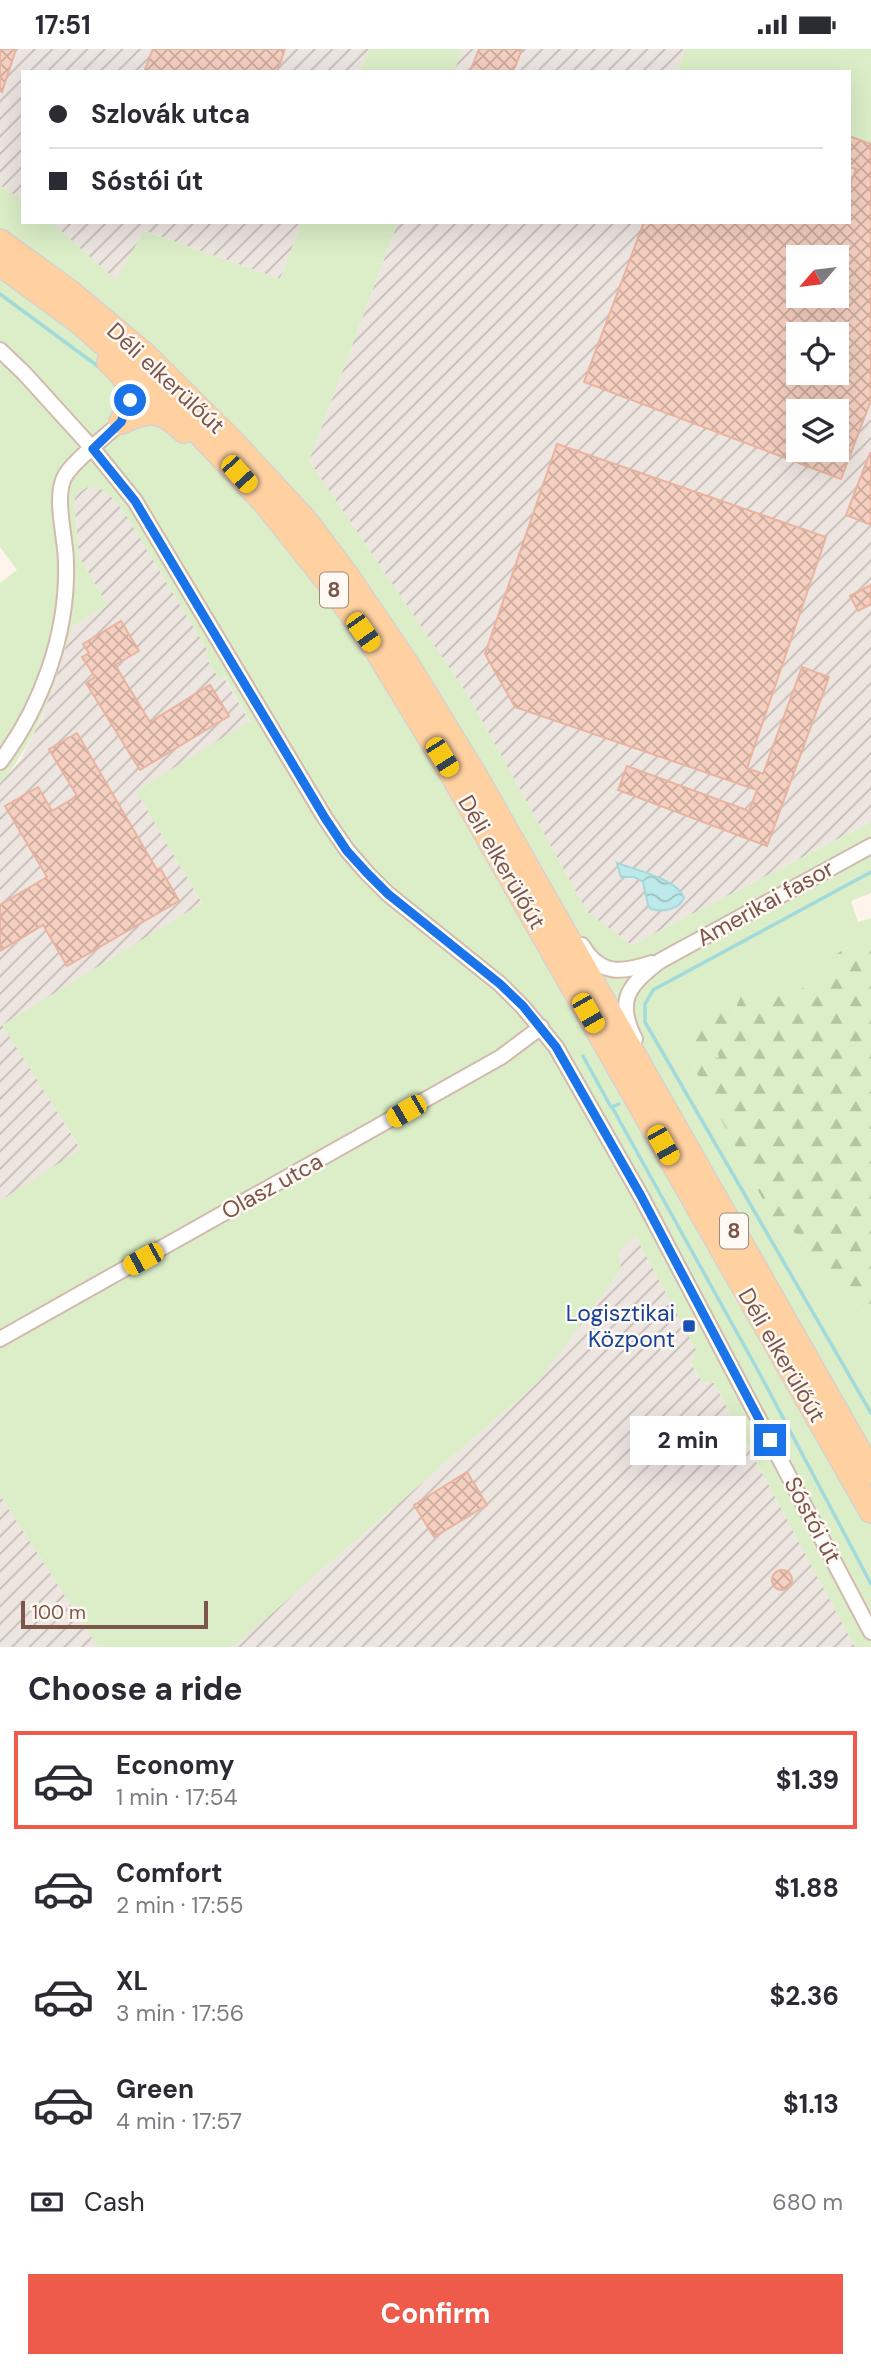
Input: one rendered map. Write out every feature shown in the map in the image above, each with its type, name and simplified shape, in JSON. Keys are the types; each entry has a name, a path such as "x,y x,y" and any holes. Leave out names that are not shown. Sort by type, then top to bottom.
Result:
{"main road":[{"name":"Déli elkerülőút","path":"0,241 70,292 143,353 232,441 306,521 348,577 407,664 472,770 871,1472"},
{"name":"Déli elkerülőút","path":"0,264 78,321 168,400 226,460 303,550 377,651 454,778 871,1511"},
{"path":"78,321 93,346 128,382 130,400 121,422"},
{"path":"121,422 145,413 163,414 203,450 226,460"}],"street":[{"name":"Sóstói út","path":"0,350 93,449 135,501 347,851 388,894 500,984 541,1027 570,1068 641,1196 871,1632"},
{"path":"0,762 24,727 48,672 59,629 66,575 62,481 72,467 121,422"},
{"name":"Amerikai fasor","path":"660,961 871,846"},
{"path":"532,878 568,920 587,954 595,962 613,970 622,970 660,961"},
{"path":"660,961 634,983 624,1007 630,1029 662,1104"},
{"name":"Olasz utca","path":"0,1339 501,1057 541,1027"}],"shaded area":[{"path":"0,49 369,49 361,70 21,70 21,200 0,185"},
{"path":"462,49 685,49 678,70 455,70"},
{"path":"851,137 871,144 871,822 632,945 587,912 469,697 309,461 397,224 851,224"},
{"path":"53,224 301,224 280,279 145,231 116,281"},
{"path":"89,486 107,492 123,510 208,651 204,654 219,678 223,676 250,722 136,791 202,903 3,1025 81,1150 0,1201 0,783 20,761 43,715 72,627 107,605 79,556 74,501 77,493"},
{"path":"635,1235 697,1350 691,1363 702,1382 714,1383 855,1647 233,1647 538,1382 617,1254"},
{"path":"0,1495 98,1647 0,1647"}],"green space":[{"path":"369,49 462,49 455,70 361,70"},
{"path":"685,49 871,49 871,144 851,137 851,70 678,70"},
{"path":"0,185 21,200 21,224 53,224 116,280 144,231 280,279 301,224 397,224 309,461 469,697 587,912 632,945 871,822 871,893 851,901 858,922 871,918 871,942 857,942 831,957 821,976 792,996 741,996 716,1050 719,1057 693,1066 773,1218 788,1225 871,1321 871,1647 855,1647 714,1383 702,1382 691,1362 696,1350 635,1235 618,1253 621,1269 538,1382 233,1647 98,1647 0,1495 0,1201 81,1149 2,1025 202,903 136,791 250,721 224,676 219,679 204,654 208,651 123,510 102,490 90,487 77,493 74,501 79,556 107,605 72,627 36,729 14,766 0,783 0,583 17,570 0,547"},
{"path":"857,942 871,942 871,1321 788,1225 773,1219 693,1066 719,1057 716,1050 695,1042 710,1011 733,1014 741,996 792,995 821,976 831,957"}],"water":[{"path":"617,863 665,880 674,885 684,898 670,909 651,909 643,882 634,877 621,877"}],"building":[{"path":"0,49 16,49 2,92 0,91"},
{"path":"153,49 285,49 278,70 145,70"},
{"path":"479,49 522,49 514,70 471,70"},
{"path":"851,137 871,144 871,400 849,458 849,399 786,399 786,458 584,382 643,224 851,224 851,183 856,169 851,168"},
{"path":"557,444 826,537 747,768 763,774 802,667 829,677 767,846 618,790 627,766 749,811 757,790 515,707 485,654"},
{"path":"871,453 871,525 846,515"},
{"path":"796,462 847,462 841,479"},
{"path":"871,585 871,604 858,611 850,596"},
{"path":"121,621 139,651 115,665 150,722 210,685 229,716 140,770 86,683 95,677 82,657 89,653 83,644"},
{"path":"77,733 157,870 160,868 179,901 67,966 43,925 0,951 0,905 47,877 5,806 38,787 52,811 77,796 49,749"},
{"path":"467,1472 487,1505 434,1537 414,1505"},
{"path":"782,1570 789,1573 792,1580 789,1587 782,1590 775,1587 772,1580 775,1573"}],"waterway":[{"path":"0,294 103,370"},
{"path":"871,872 653,990 645,1004 645,1022 871,1413"},
{"path":"583,1056 611,1107"},
{"path":"619,1104 612,1107 761,1376 871,1584"}],"place":[{"name":"Logisztikai Központ","path":"689,1326"}],"route":[{"path":"130,400 128,411 121,422 93,449 135,501 347,851 388,894 500,984 523,1006 556,1047 641,1196 770,1440"}]}
